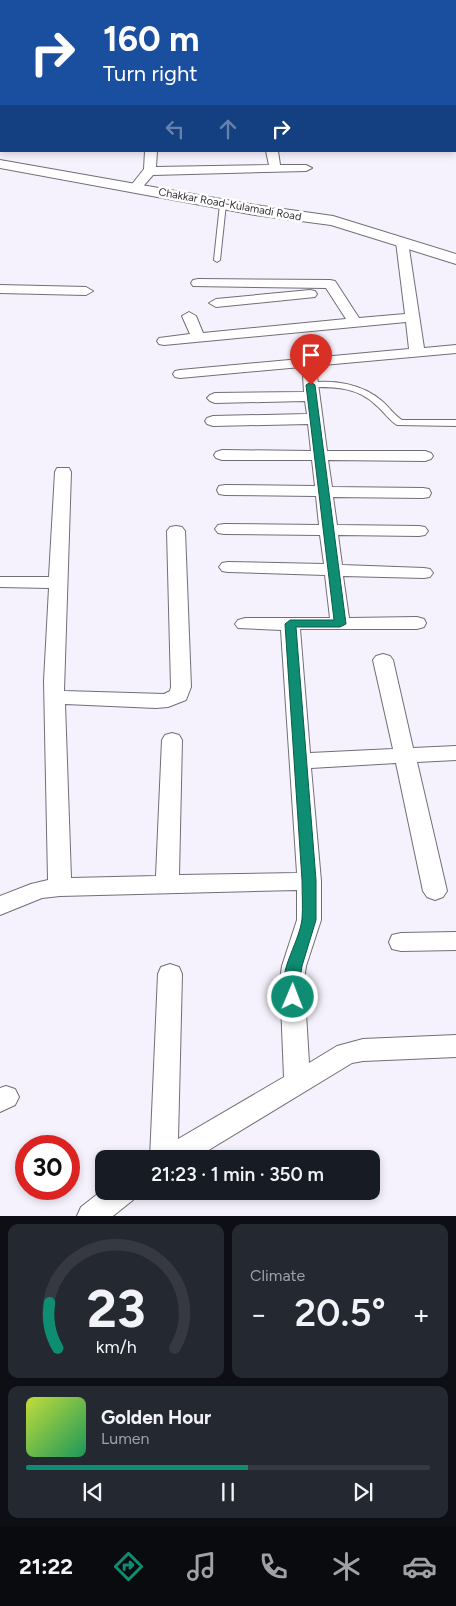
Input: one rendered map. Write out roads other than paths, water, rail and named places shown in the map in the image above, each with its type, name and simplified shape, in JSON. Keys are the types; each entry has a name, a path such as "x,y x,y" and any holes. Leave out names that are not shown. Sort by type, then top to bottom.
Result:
{"street":[{"path":"135,188 150,171 151,152"},
{"path":"272,152 275,169"},
{"name":"Chakkar Road-Kulamadi Road","path":"0,164 223,204 333,221 456,259"},
{"path":"150,171 306,168"},
{"path":"402,242 417,352"},
{"path":"198,283 330,284 355,323"},
{"path":"0,288 86,291"},
{"path":"216,303 336,292"},
{"path":"189,316 198,337"},
{"path":"164,341 412,317"},
{"path":"180,374 456,349"},
{"path":"215,398 311,385 340,624"},
{"path":"214,421 315,419"},
{"path":"222,455 425,456"},
{"path":"60,887 54,697 63,472"},
{"path":"225,490 423,493"},
{"path":"224,529 419,531"},
{"path":"54,697 156,701 168,700 179,695 182,687 176,530"},
{"path":"228,567 424,573"},
{"path":"0,582 58,583"},
{"path":"244,624 417,624"},
{"path":"290,624 309,880 309,920 294,966 292,980 297,1082"},
{"path":"383,660 435,891"},
{"path":"167,884 172,740"},
{"path":"299,761 456,753"},
{"path":"0,906 39,890 60,887 309,880"},
{"path":"401,942 456,941"},
{"path":"164,1150 170,974"},
{"path":"184,1150 346,1054 364,1050 456,1046"},
{"path":"90,1216 110,1200"}],"lane":[{"path":"217,260 223,204"},
{"path":"311,385 353,386 378,402 394,420 400,423 456,423"}]}
